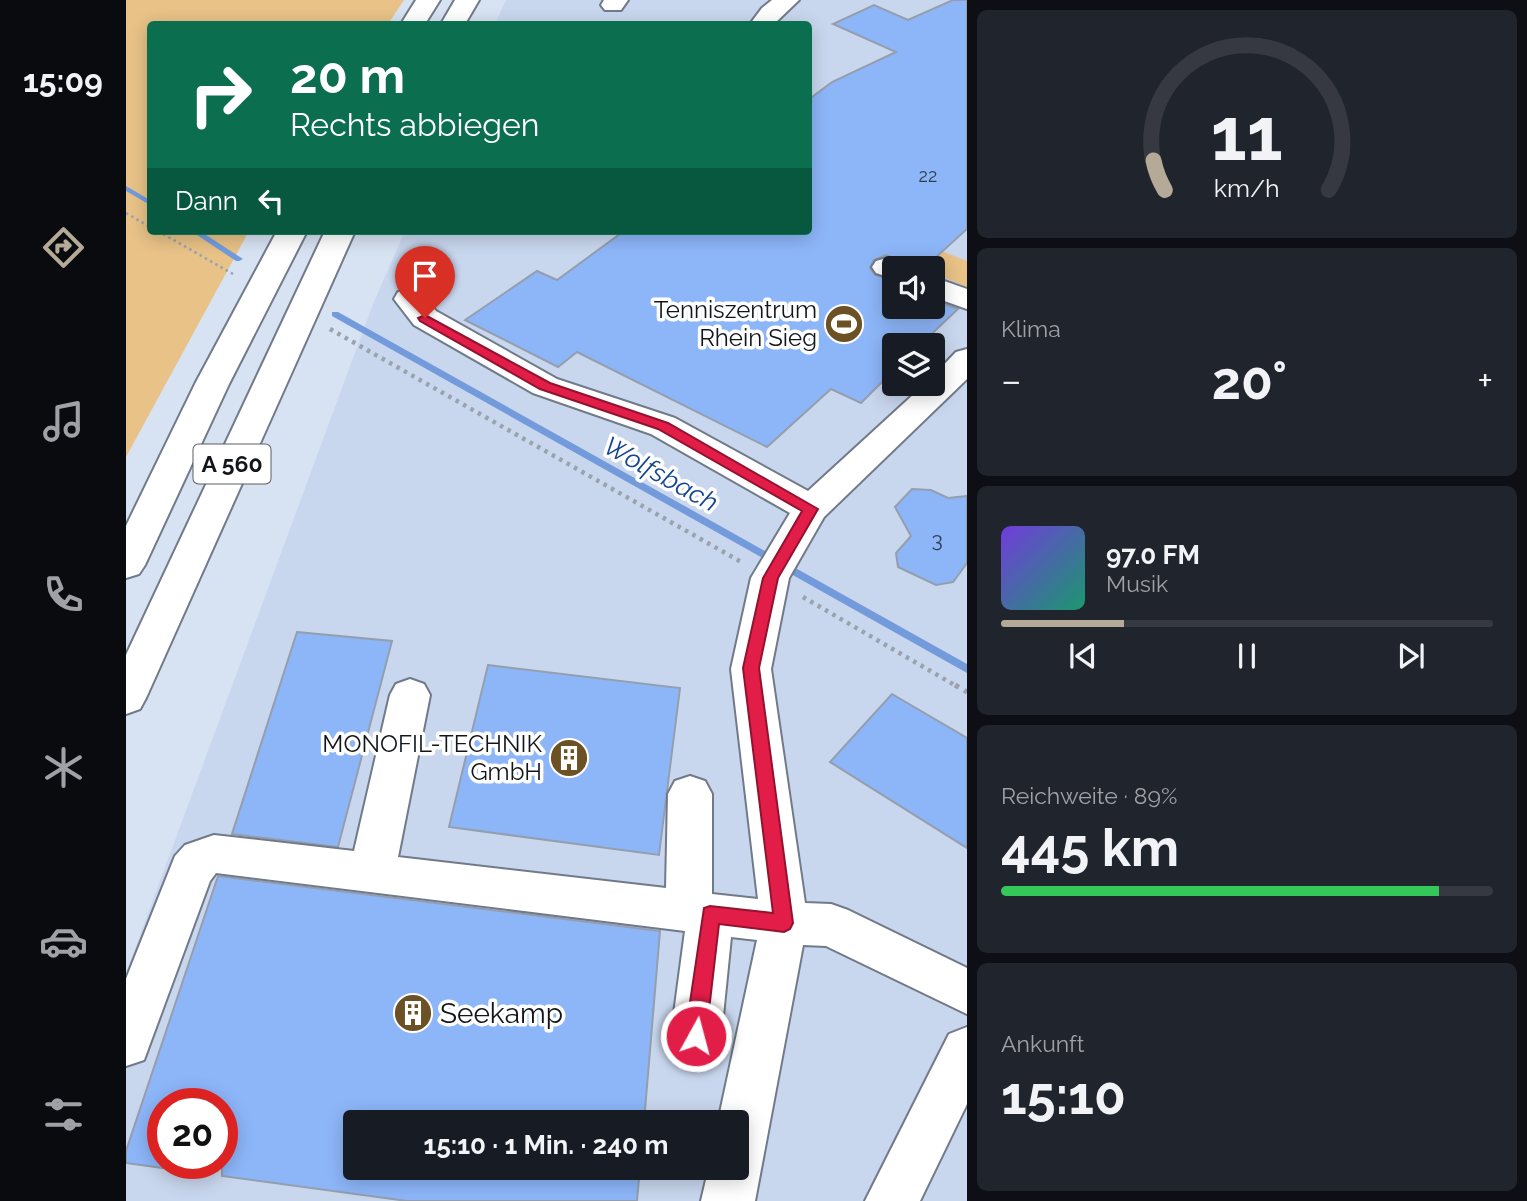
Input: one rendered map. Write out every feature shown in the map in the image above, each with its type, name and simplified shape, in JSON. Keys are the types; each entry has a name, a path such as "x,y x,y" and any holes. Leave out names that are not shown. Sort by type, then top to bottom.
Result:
{"main road":[{"path":"415,21 428,0"},
{"path":"455,21 467,0"},
{"path":"764,21 787,0"},
{"name":"A 560","path":"126,565 212,384 290,235"},
{"name":"A 560","path":"126,698 338,235"},
{"path":"945,291 967,300"},
{"path":"409,299 425,318 545,386 663,426 803,523"},
{"path":"746,1110 784,923 751,668 771,578 803,523 967,359"},
{"path":"372,873 410,695"},
{"path":"690,794 700,912 696,1036"},
{"path":"126,1044 191,870 201,859 214,854 784,923 831,925 967,992"},
{"path":"892,1201 967,1051"},
{"path":"728,1201 732,1180"}],"path":[{"path":"126,213 147,225"},
{"path":"165,235 233,274"},
{"path":"330,329 967,692"}],"shaded area":[{"path":"126,0 404,0 390,21 147,21 147,235 247,235 126,457"},
{"path":"506,0 967,0 967,1201 126,1201 126,973 373,304 403,235 812,235 812,21 496,21"},
{"path":"911,239 967,261 967,287 945,278 945,256 893,256"}],"building":[{"path":"953,0 967,0 967,229 937,256 886,255 874,260 870,268 875,275 882,277 882,319 945,319 945,304 958,309 933,333 882,333 882,382 861,403 831,389 767,447 577,352 558,367 465,320 537,271 557,280 619,235 812,235 812,97 832,82 896,52 833,24 874,5 908,20"},
{"path":"912,489 931,490 948,498 967,496 967,563 953,582 936,585 898,567 896,553 911,536 895,507"},
{"path":"297,632 392,641 338,847 232,834"},
{"name":"MONOFIL-TECHNIK GmbH","path":"488,665 680,688 659,855 449,827"},
{"path":"892,694 967,738 967,848 830,762"},
{"name":"Seekamp","path":"218,876 660,931 645,1110 343,1110 343,1180 639,1180 637,1201 407,1201 238,1178 238,1088 147,1088"},
{"name":"Seekamp","path":"147,1088 147,1166 126,1163 126,1151"}],"waterway":[{"name":"Wolfsbach","path":"126,188 147,201"},
{"name":"Wolfsbach","path":"201,235 239,259"},
{"name":"Wolfsbach","path":"335,314 967,669"}],"place":[{"name":"Tenniszentrum Rhein Sieg","path":"844,324"},
{"name":"MONOFIL-TECHNIK GmbH","path":"569,758"},
{"name":"Seekamp","path":"413,1013"}],"route":[{"path":"425,318 545,386 663,426 811,509 771,578 751,668 784,923 710,914 696,1036"}]}
